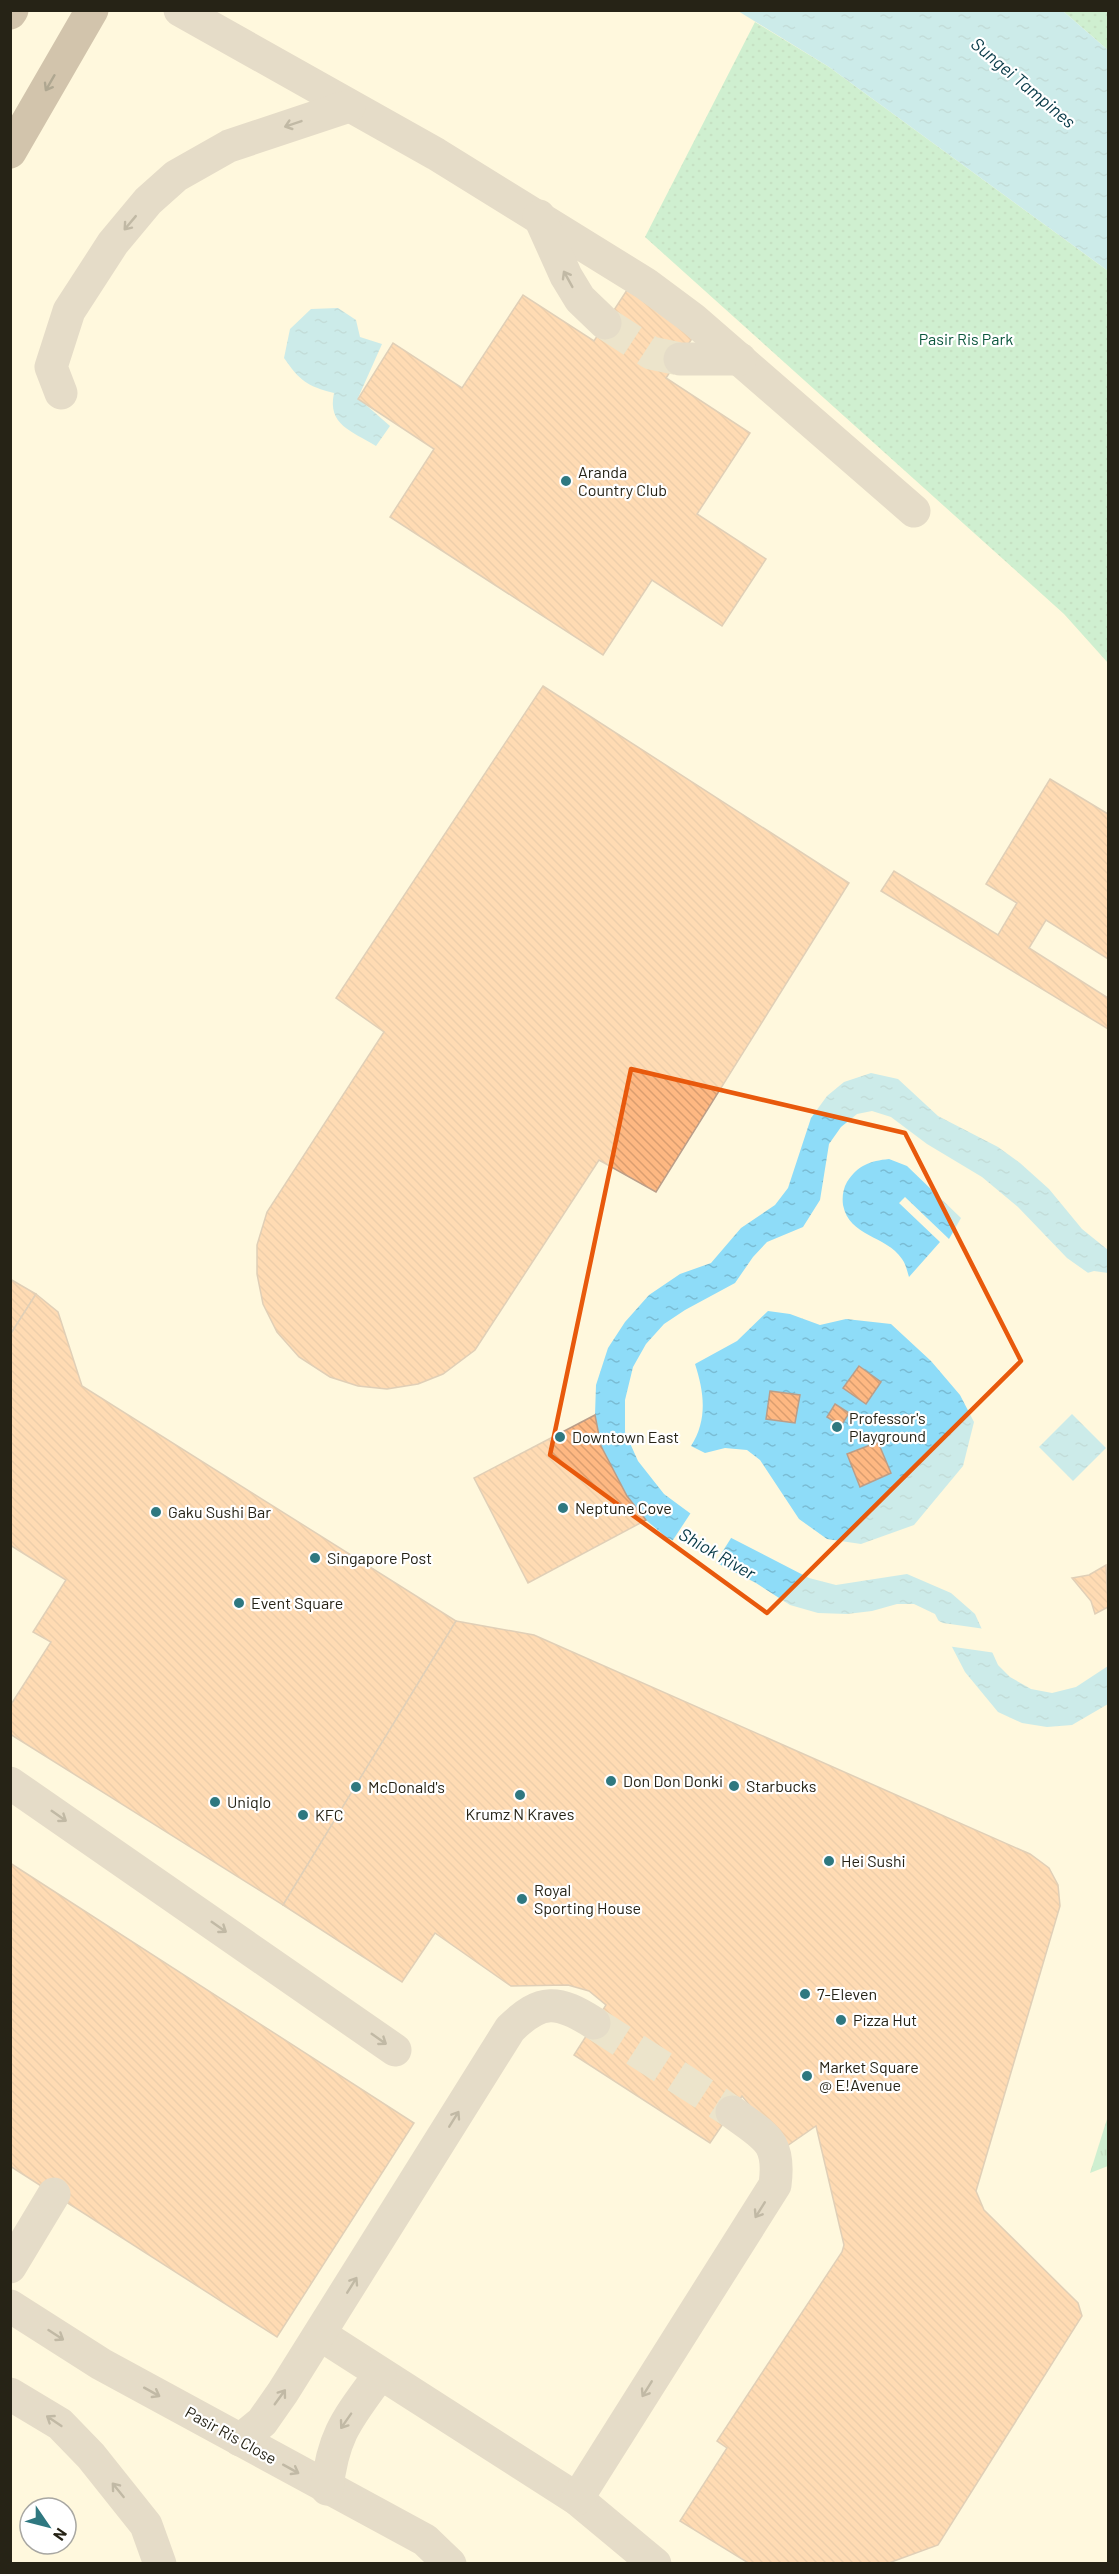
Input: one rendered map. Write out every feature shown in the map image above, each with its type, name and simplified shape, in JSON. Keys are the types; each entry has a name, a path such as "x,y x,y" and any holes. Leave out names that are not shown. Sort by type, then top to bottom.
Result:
{"main road":[{"path":"10,152 92,10"}],"street":[{"path":"180,10 436,154 646,284 740,359 914,511"},
{"path":"61,393 51,366 69,311 113,243 148,201 176,176 229,146 349,106"},
{"path":"539,216 566,276 580,299 606,322"},
{"path":"680,359 740,359"},
{"path":"10,1783 395,2050"},
{"path":"240,2440 262,2422 321,2335 510,2030 524,2016 540,2007 557,2004 570,2008 594,2023"},
{"path":"577,2499 775,2185 776,2156 772,2144 732,2112"},
{"path":"10,2267 54,2194"},
{"name":"Pasir Ris Close","path":"10,2306 101,2364 425,2540 450,2564"},
{"path":"321,2335 577,2499 655,2564"},
{"path":"327,2488 330,2461 340,2429 380,2374"},
{"path":"10,2394 60,2424 91,2456 146,2525 160,2564"}],"highlighted area":[{"path":"631,1069 905,1133 1021,1361 767,1613 550,1455"}],"green space":[{"path":"1063,11 1108,11 1108,50"},
{"name":"Pasir Ris Park","path":"755,22 829,67 1108,271 1108,663 1064,614 645,237"},
{"path":"1108,2116 1108,2166 1090,2173"}],"water":[{"name":"Sungei Tampines","path":"738,11 1063,11 1108,50 1108,271 829,67"},
{"path":"338,308 356,320 360,337 382,344 358,398 390,426 376,446 350,431 338,420 334,413 334,393 305,382 284,358 290,329 311,309"},
{"name":"Shiok River","path":"871,1073 898,1079 938,1116 998,1147 1049,1189 1082,1229 1108,1250 1108,1287 1067,1258 1018,1207 982,1177 927,1144 891,1117 872,1111 857,1114 841,1127 829,1144 820,1200 803,1227 767,1242 753,1257 735,1283 664,1324 646,1344 633,1367 625,1400 625,1432 638,1461 664,1494 706,1525 809,1578 836,1585 907,1574 951,1593 975,1614 998,1665 1010,1677 1031,1689 1052,1693 1076,1687 1108,1666 1108,1704 1072,1725 1047,1727 1022,1723 998,1712 965,1672 935,1614 914,1604 897,1604 872,1611 847,1614 818,1613 790,1605 756,1583 666,1537 646,1520 627,1496 601,1446 595,1415 596,1385 608,1348 625,1322 649,1295 680,1274 711,1263 741,1228 775,1205 788,1188 811,1118 827,1096 844,1082"},
{"path":"889,1159 907,1166 961,1218 949,1239 905,1197 899,1203 940,1242 909,1277 903,1261 895,1251 852,1224 843,1205 847,1182 860,1168 876,1161"},
{"name":"Professor's Playground","path":"768,1311 790,1314 820,1325 846,1319 891,1324 931,1361 960,1395 974,1422 963,1466 914,1525 861,1544 827,1539 799,1519 760,1460 747,1450 725,1448 705,1453 691,1446 700,1426 703,1405 701,1385 695,1364 737,1341"},
{"path":"1072,1414 1106,1448 1073,1481 1039,1447"}],"pier":[{"path":"1094,1271 1108,1273 1108,1290 1084,1274"},
{"path":"692,1511 733,1535 714,1565 671,1543"},
{"path":"933,1618 943,1623 985,1629 996,1653 947,1646"}],"building":[{"name":"Aranda Country Club","path":"627,290 695,334 666,378 750,433 697,514 766,559 722,626 652,580 603,655 390,517 434,449 358,399 393,343 462,388 523,295 594,341"},
{"path":"543,686 849,883 656,1192 599,1160 475,1350 443,1374 418,1384 387,1389 358,1386 330,1377 299,1357 277,1332 263,1304 257,1274 257,1245 267,1212 384,1032 336,998"},
{"path":"1050,779 1108,814 1108,959 1046,920 1029,948 1108,998 1108,1029 881,891 894,871 998,935 1017,903 986,884"},
{"path":"10,1279 36,1294 10,1335"},
{"name":"Event Square","path":"36,1294 58,1312 82,1386 456,1621 283,1905 10,1734 10,1706 51,1642 33,1632 66,1580 10,1545 10,1335"},
{"path":"859,1366 881,1382 866,1404 843,1388"},
{"path":"770,1391 800,1395 795,1423 766,1419"},
{"path":"835,1404 849,1413 841,1426 827,1417"},
{"name":"Neptune Cove","path":"595,1415 601,1446 627,1496 646,1520 528,1583 474,1478"},
{"path":"878,1442 891,1473 860,1487 847,1454"},
{"path":"1106,1565 1108,1607 1095,1614 1091,1601 1072,1578 1089,1575"},
{"name":"Market Square @ E!Avenue","path":"456,1621 534,1635 1030,1854 1049,1868 1058,1885 1060,1906 976,2191 984,2210 1078,2303 1082,2316 938,2545 886,2564 750,2564 680,2521 727,2448 717,2441 842,2252 844,2245 816,2126 784,2148 742,2096 710,2143 574,2055 606,2005 589,1991 568,1985 511,1986 435,1933 402,1982 283,1905"},
{"path":"10,1863 414,2123 277,2337 10,2166"}],"tunnel":[{"path":"605,323 651,353 680,359"},
{"path":"594,2023 732,2112"}],"place":[{"name":"Aranda Country Club","path":"566,481"},
{"name":"Professor's Playground","path":"837,1427"},
{"name":"Downtown East","path":"560,1437"},
{"name":"Neptune Cove","path":"563,1508"},
{"name":"Gaku Sushi Bar","path":"156,1512"},
{"name":"Singapore Post","path":"315,1558"},
{"name":"Event Square","path":"239,1603"},
{"name":"Don Don Donki","path":"611,1781"},
{"name":"Starbucks","path":"734,1786"},
{"name":"McDonald's","path":"356,1787"},
{"name":"Krumz N Kraves","path":"520,1795"},
{"name":"Uniqlo","path":"215,1802"},
{"name":"KFC","path":"303,1815"},
{"name":"Hei Sushi","path":"829,1861"},
{"name":"Royal Sporting House","path":"522,1899"},
{"name":"7-Eleven","path":"805,1994"},
{"name":"Pizza Hut","path":"841,2020"},
{"name":"Market Square @ E!Avenue","path":"807,2076"}]}
